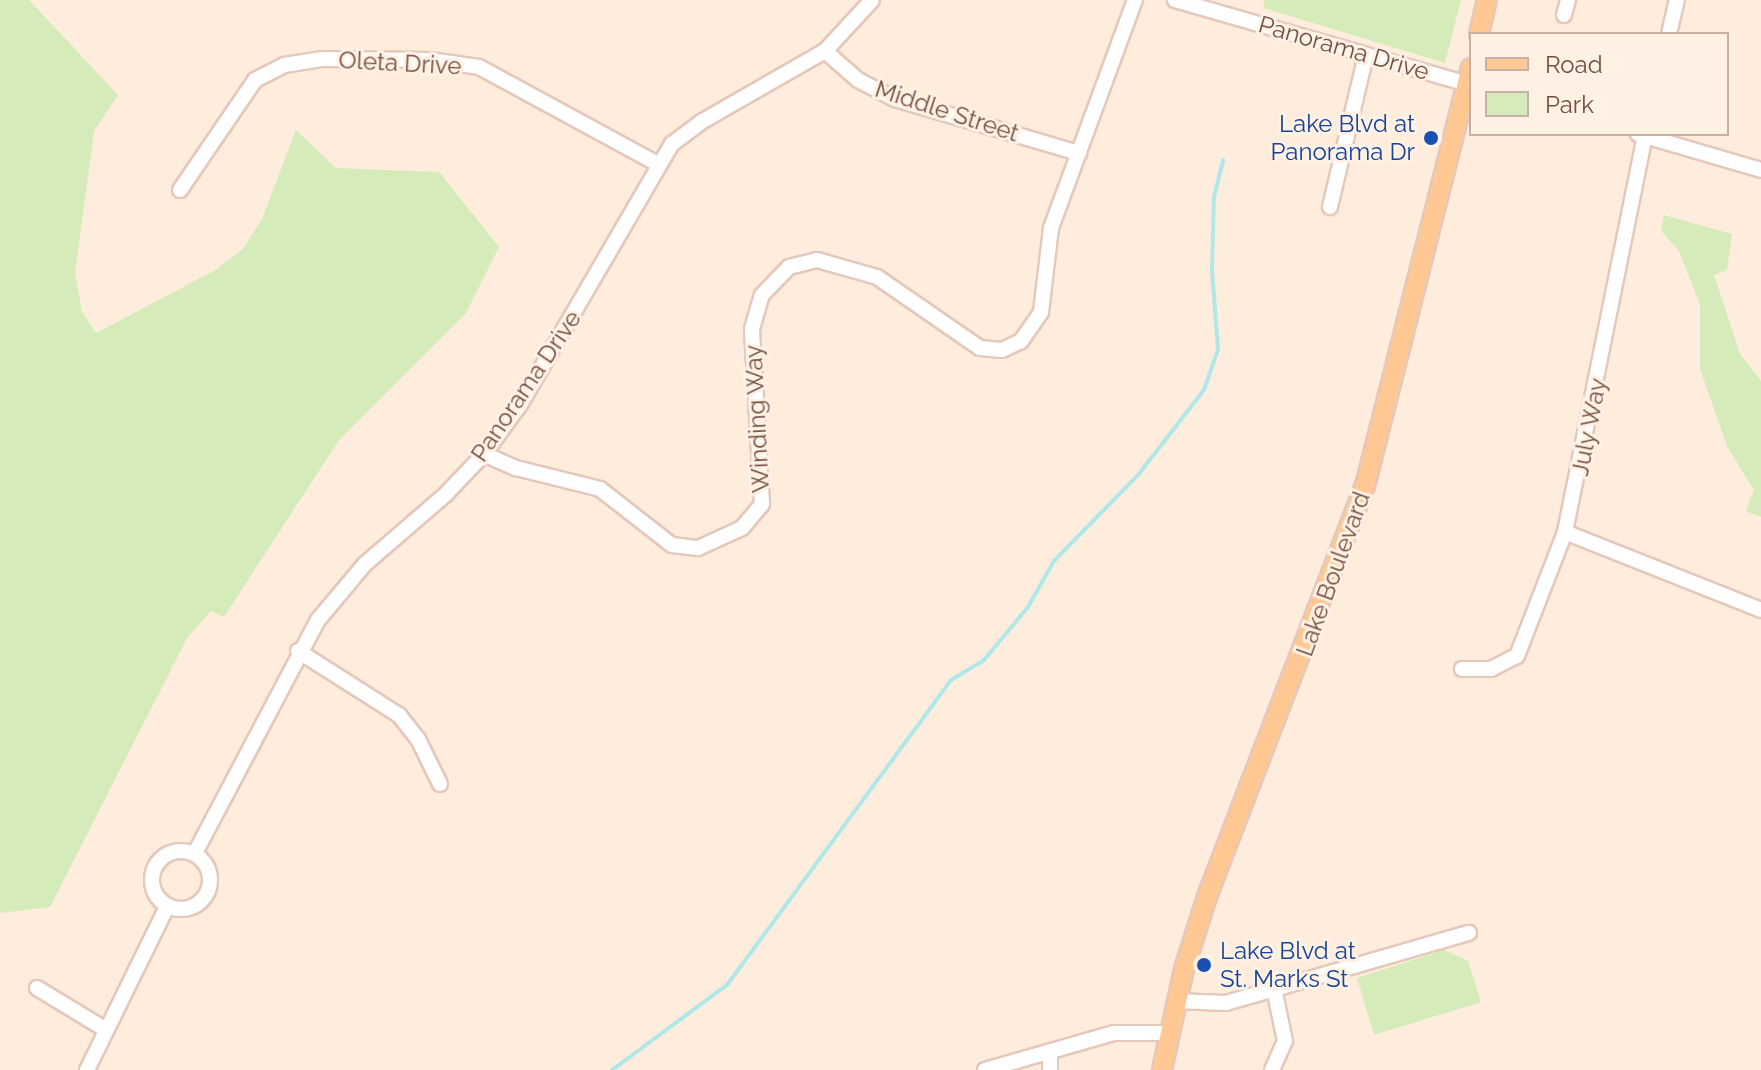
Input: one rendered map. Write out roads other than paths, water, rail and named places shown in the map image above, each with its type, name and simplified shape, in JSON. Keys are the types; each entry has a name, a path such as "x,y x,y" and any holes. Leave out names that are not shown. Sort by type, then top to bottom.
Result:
{"main road":[{"path":"1479,32 1487,0"},
{"name":"Lake Boulevard","path":"1162,1070 1176,1001 1208,894 1333,580 1368,478 1469,83"}],"street":[{"name":"Panorama Drive","path":"195,853 298,651 342,587 484,454 592,286 658,164 684,132 825,51 872,0"},
{"name":"Winding Way","path":"484,454 516,468 600,489 672,545 698,548 735,533 762,504 752,329 757,304 774,280 808,261 845,266 898,288 975,346 1006,349 1028,334 1041,312 1051,228 1135,0"},
{"name":"Panorama Drive","path":"1175,0 1366,55 1469,79"},
{"path":"1564,15 1568,0"},
{"path":"1669,32 1677,0"},
{"name":"Middle Street","path":"825,51 858,80 895,99 1079,153"},
{"path":"1330,207 1366,55"},
{"name":"Oleta Drive","path":"180,190 255,80 284,65 322,59 430,60 479,67 658,164"},
{"name":"July Way","path":"1462,669 1491,669 1517,656 1565,532 1642,136"},
{"path":"1645,136 1761,170"},
{"path":"1565,532 1761,610"},
{"path":"298,651 389,707 418,739 440,784"},
{"path":"168,853 195,853 207,866 208,892 188,909 167,907 151,886 154,867 168,853"},
{"path":"87,1070 167,907"},
{"path":"1176,1001 1226,1003 1469,933"},
{"path":"37,988 106,1030"},
{"path":"1272,1070 1285,1041 1274,989"},
{"path":"985,1070 1122,1032 1169,1033"},
{"path":"1050,1052 1050,1070"}],"waterway":[{"path":"612,1070 727,985 951,680 984,660 1028,607 1054,561 1138,475 1204,390 1218,349 1212,271 1214,197 1223,160"}],"place":[{"name":"Lake Blvd at Panorama Dr","path":"1431,138"},
{"name":"Lake Blvd at St. Marks St","path":"1204,965"}]}
